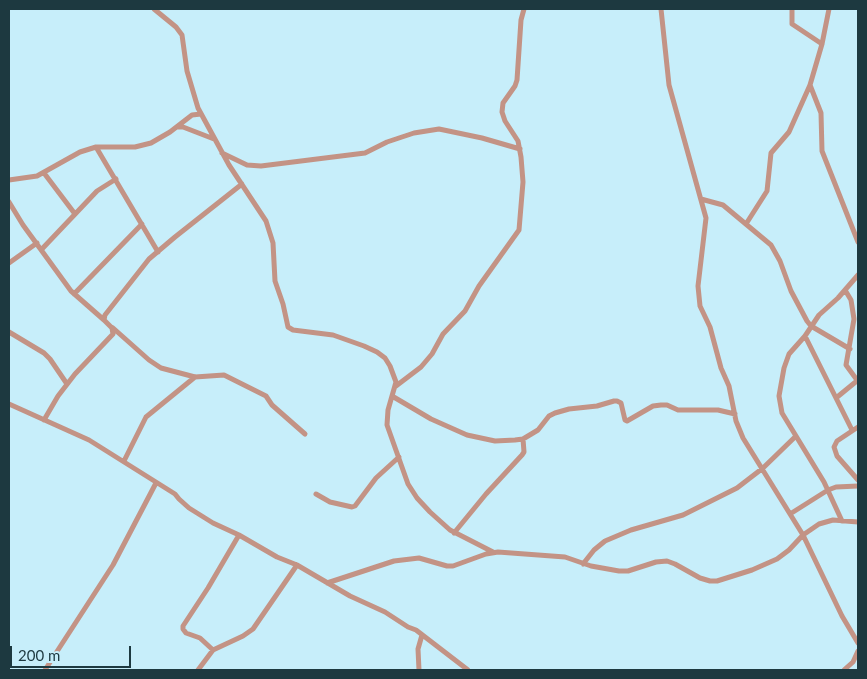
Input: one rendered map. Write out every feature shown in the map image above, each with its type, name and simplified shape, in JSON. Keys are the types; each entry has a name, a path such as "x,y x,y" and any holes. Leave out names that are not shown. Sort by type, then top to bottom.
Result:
{"street":[{"path":"154,9 176,27 182,35 186,71 196,111 201,114 222,153 262,214 268,228 274,251 275,280 288,326 293,330 333,335 377,352 388,363 396,386"},
{"path":"524,9 521,20 517,80 502,106 505,121 518,141 520,149 523,182 518,230 479,286 465,311 443,334 432,354 421,366 396,386 392,396 387,420 405,478 417,498 454,533 494,552 556,556 609,570 628,571 656,562 667,561 710,581 717,581 752,570 777,559 790,550 803,535 819,524 834,520 858,522"},
{"path":"661,9 670,85 706,218 698,286 700,306 710,327 743,438 803,535 842,616 858,641"},
{"path":"792,9 794,13 791,20 792,24 822,44"},
{"path":"746,224 767,191 771,153 789,132 810,84 822,44 829,9"},
{"path":"810,84 821,113 822,151 830,167 858,242"},
{"path":"9,180 32,177 44,173 80,152 96,147 143,146 163,137 196,111"},
{"path":"176,128 183,127 215,139"},
{"path":"222,153 247,165 261,166 364,152 414,133 439,129 482,138 520,149"},
{"path":"96,147 158,252"},
{"path":"44,173 75,214"},
{"path":"41,250 97,192 116,179"},
{"path":"104,320 105,315 149,260 242,184"},
{"path":"701,199 723,205 771,245 775,250 794,298 804,317 811,326 850,349"},
{"path":"9,202 22,225 74,294 156,366 195,377 224,375 266,396 272,405 305,434"},
{"path":"74,294 142,224"},
{"path":"28,249 32,237"},
{"path":"9,263 37,243"},
{"path":"842,520 828,490 782,413 780,396 786,361 794,347 805,336 819,315 832,304 858,275"},
{"path":"836,398 858,380 846,365 850,349 854,310 845,290"},
{"path":"44,420 67,384 111,337 113,334 112,328"},
{"path":"9,332 44,353 67,384"},
{"path":"805,336 852,430"},
{"path":"124,461 146,417 195,377"},
{"path":"394,377 403,379"},
{"path":"392,396 425,416 467,435 495,441 523,439 538,430 549,416 555,413 569,409 597,406 614,401 621,403 625,420 627,421 653,406 661,405 667,405 678,410 718,410 735,414"},
{"path":"9,404 89,440 176,494 189,508 213,522 385,612 422,635 468,670"},
{"path":"858,426 837,441 834,447 837,456 858,480"},
{"path":"583,564 594,550 606,541 631,530 697,509 742,485 763,468 778,451 796,436"},
{"path":"454,533 486,494 522,455 524,452 523,439"},
{"path":"316,494 330,502 355,506 376,478 399,458"},
{"path":"46,670 113,564 156,483"},
{"path":"790,514 828,490 836,487 858,486"},
{"path":"213,650 200,638 186,633 183,626 239,535"},
{"path":"327,583 394,561 419,558 453,566 494,552"},
{"path":"198,670 213,650 253,629 297,565"},
{"path":"419,670 418,649 422,635"},
{"path":"844,670 853,662 858,651"}]}
